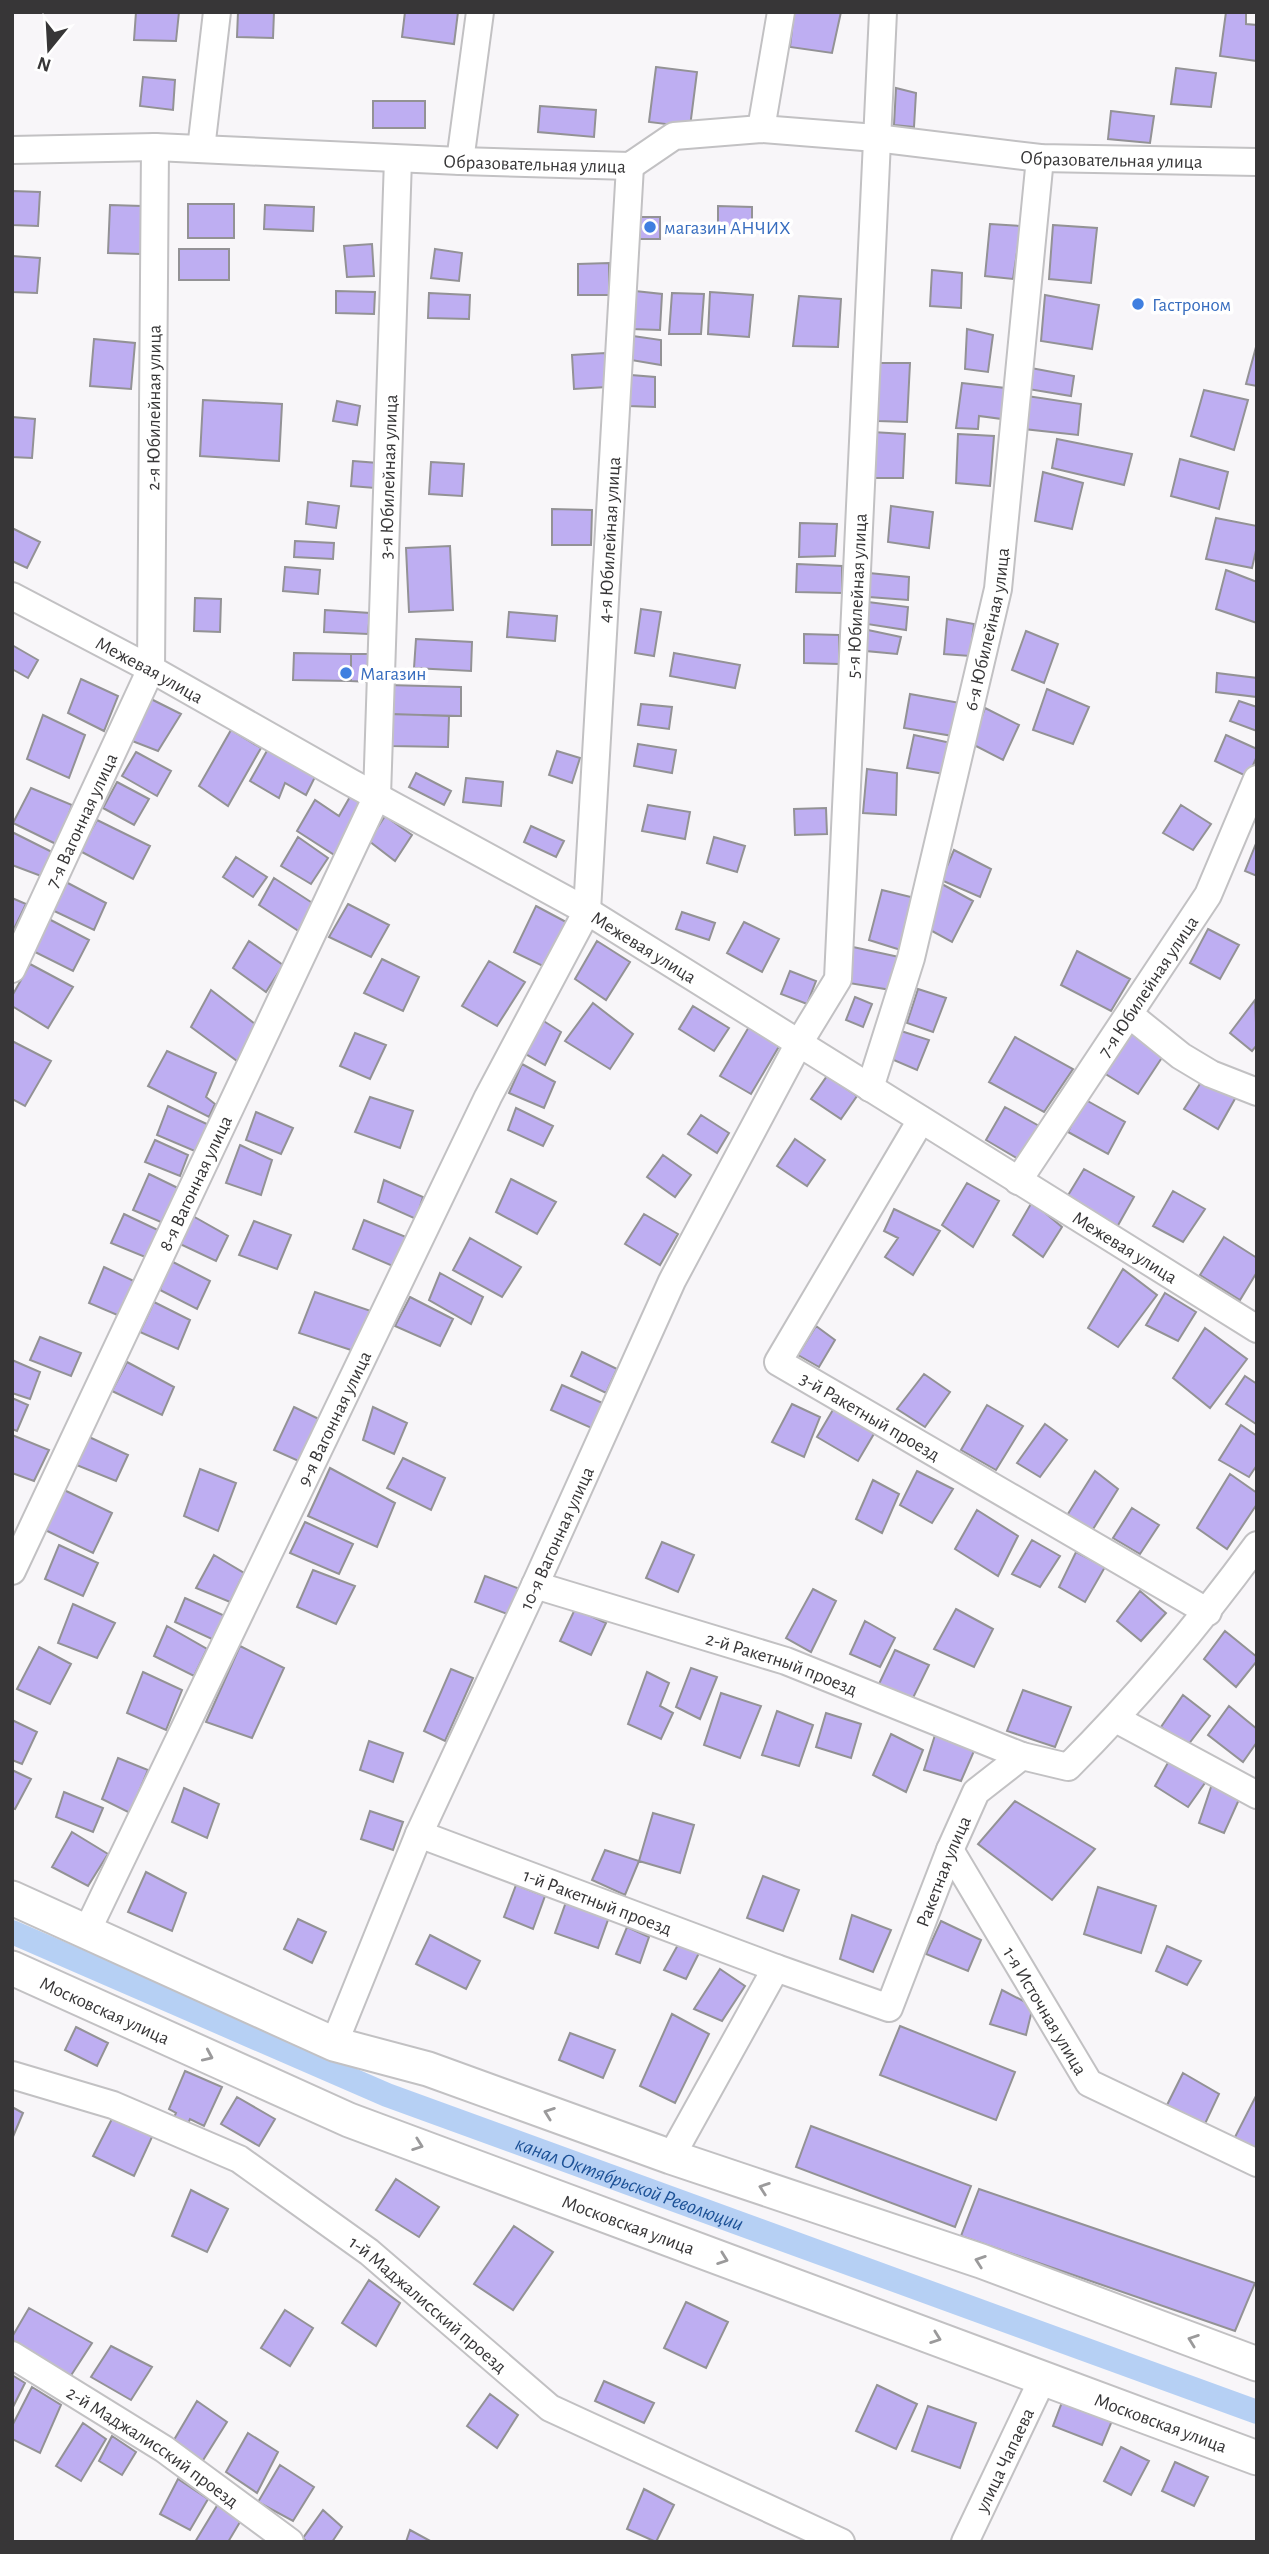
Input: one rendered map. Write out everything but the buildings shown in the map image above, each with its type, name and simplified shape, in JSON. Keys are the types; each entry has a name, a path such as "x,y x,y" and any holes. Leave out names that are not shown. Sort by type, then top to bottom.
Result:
{"main road":[{"path":"12,1898 334,2044 428,2069 671,2157 981,2261 1257,2364"},
{"name":"Московская улица","path":"12,1968 349,2120 1257,2458"}],"street":[{"path":"201,149 217,12"},
{"path":"460,161 480,12"},
{"path":"761,129 781,12"},
{"name":"5-я Юбилейная улица","path":"799,1043 838,979 883,12"},
{"name":"Образовательная улица","path":"12,150 155,147 398,159 630,166 674,136 761,129 876,138 1040,158 1257,162"},
{"name":"2-я Юбилейная улица","path":"151,669 155,147"},
{"name":"6-я Юбилейная улица","path":"870,1088 911,958 998,589 1040,158"},
{"name":"3-я Юбилейная улица","path":"377,796 398,159"},
{"name":"4-я Юбилейная улица","path":"587,911 630,166"},
{"name":"Межевая улица","path":"12,596 151,669 587,911 1257,1329"},
{"name":"7-я Вагонная улица","path":"12,969 151,669"},
{"name":"7-я Юбилейная улица","path":"1018,1181 1208,895 1257,779"},
{"name":"8-я Вагонная улица","path":"12,1571 377,796"},
{"name":"9-я Вагонная улица","path":"88,1931 488,1097 587,911"},
{"path":"1130,1015 1181,1056 1212,1074 1257,1092"},
{"name":"10-я Вагонная улица","path":"334,2044 419,1834 672,1281 799,1043"},
{"name":"3-й Ракетный проезд","path":"921,1120 778,1362 1208,1612"},
{"path":"1022,1756 1068,1767 1116,1719 1208,1612 1257,1545"},
{"name":"2-й Ракетный проезд","path":"535,1585 786,1661 1022,1756"},
{"path":"1116,1719 1257,1795"},
{"name":"Ракетная улица","path":"776,1968 889,2008 975,1791 1022,1756"},
{"name":"1-й Ракетный проезд","path":"419,1834 776,1968"},
{"name":"1-я Источная улица","path":"950,1850 1089,2083 1257,2163"},
{"path":"671,2157 776,1968"},
{"name":"1-й Маджалисский проезд","path":"12,2076 113,2105 239,2159 369,2252 550,2408 841,2542"},
{"name":"2-й Маджалисский проезд","path":"12,2355 164,2449 290,2542"},
{"name":"улица Чапаева","path":"965,2542 1043,2378"}],"waterway":[{"name":"канал Октябрьской Революции","path":"12,1932 387,2095 1257,2412"}],"place":[{"name":"магазин АНЧИХ","path":"650,227"},
{"name":"Гастроном","path":"1138,304"},
{"name":"Магазин","path":"346,673"}]}
